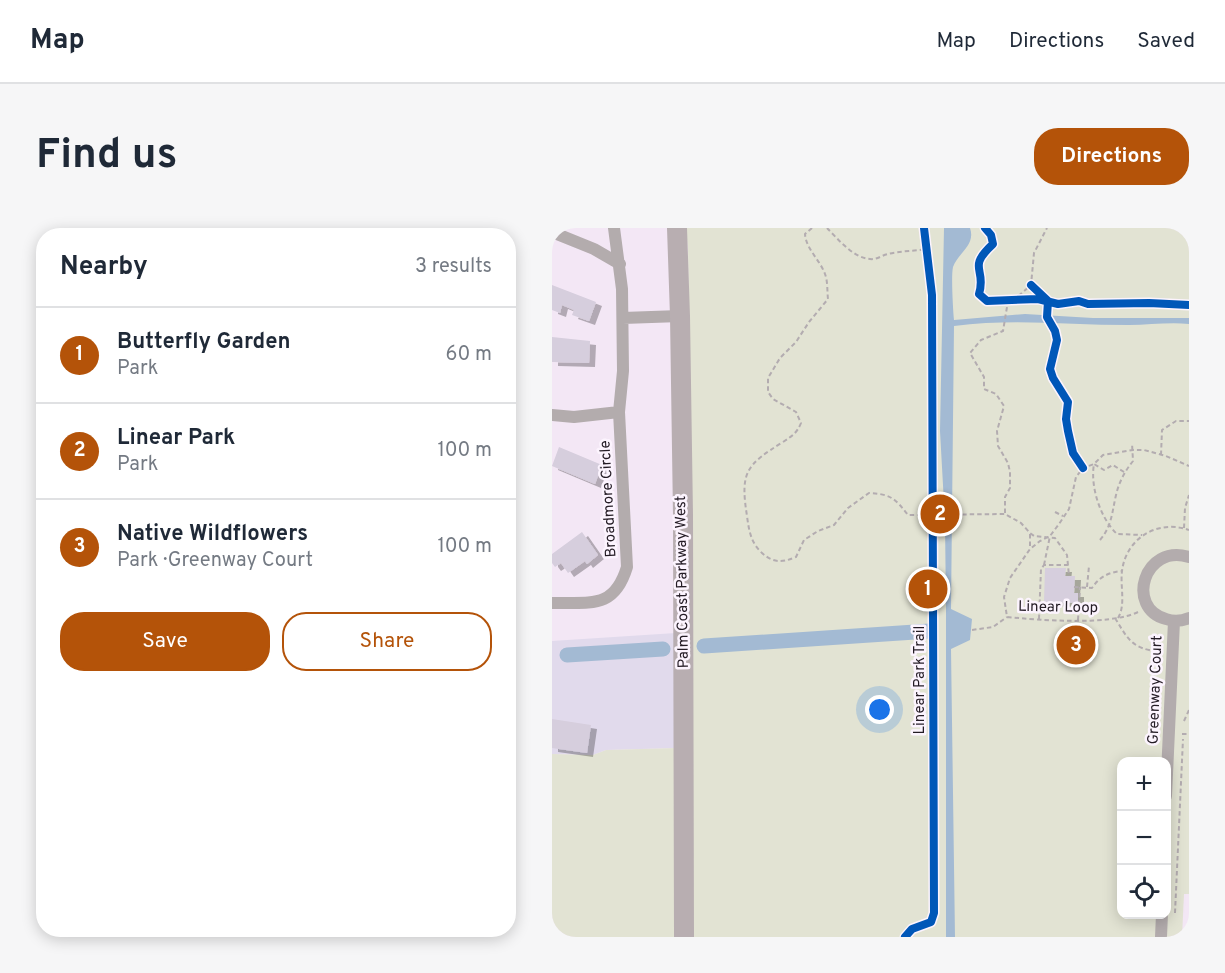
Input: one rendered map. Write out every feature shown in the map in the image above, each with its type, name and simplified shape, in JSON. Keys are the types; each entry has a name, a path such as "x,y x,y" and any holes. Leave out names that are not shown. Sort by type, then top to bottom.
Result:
{"main road":[{"name":"Palm Coast Parkway West","path":"676,228 680,316 684,937"}],"street":[{"name":"Broadmore Circle","path":"552,603 602,600 611,596 623,578 627,567 620,412 623,318 620,264 614,228"},
{"path":"552,232 594,249 620,264"},
{"path":"623,318 680,316"},
{"path":"552,415 574,417 620,412"},
{"path":"1148,605 1143,584 1152,565 1171,555 1189,557"},
{"name":"Greenway Court","path":"1148,605 1163,619 1174,621 1189,618"},
{"name":"Greenway Court","path":"1168,757 1174,621"},
{"path":"1161,937 1162,919"}],"path":[{"path":"812,228 805,234 806,243 827,277 828,299 796,342 780,358 768,378 768,392 773,399 796,412 801,423 797,432 750,466 744,486 750,537 758,549 772,561 786,561 795,557 804,540 834,525 848,508 870,493 888,494 901,505 908,515 935,517 1005,514 1021,523 1030,533 1039,537 1055,538 1064,549 1069,566 1069,576"},
{"path":"827,228 843,244 858,255 869,259 927,249"},
{"path":"1008,301 1016,298 1031,285 1034,253 1047,228"},
{"path":"925,238 928,260"},
{"path":"1031,285 1040,291"},
{"path":"997,301 1030,300"},
{"path":"1005,514 1005,497 1010,488 1010,472 1008,463 998,446 997,431 1004,406 996,393 984,389 984,377 970,353 981,339 1003,331 1008,301"},
{"path":"1161,455 1162,430 1176,421 1189,421"},
{"path":"1100,540 1110,526 1115,496 1124,472 1133,461 1132,443"},
{"path":"1124,472 1113,465 1104,470 1095,464 1093,481 1099,502 1110,526 1117,534 1142,535 1154,529 1173,526 1189,530"},
{"path":"1184,528 1185,508 1189,495"},
{"path":"933,504 935,517"},
{"path":"1055,512 1063,516"},
{"path":"1184,519 1189,516"},
{"path":"1030,533 1030,549"},
{"path":"1039,619 1041,569 1044,565 1050,536"},
{"path":"1044,565 1069,566"},
{"path":"1087,587 1089,566"},
{"path":"1074,587 1092,588 1102,576 1122,571"},
{"path":"1078,620 1080,587"},
{"path":"1148,605 1136,613 1117,618 1130,642 1142,650 1172,653"},
{"path":"972,630 993,627 1007,617"},
{"path":"1183,725 1189,710"},
{"path":"1175,914 1182,733 1189,734"}],"shaded area":[{"path":"676,633 676,748 606,750 593,755 552,754 552,641"}],"green space":[{"path":"686,228 1189,228 1189,894 1184,894 1182,937 691,937 693,632"},
{"path":"676,748 676,937 552,937 552,754 593,755 606,750"}],"water":[{"path":"944,228 970,228 971,234 969,244 953,267 954,320 1025,314 1093,318 1189,318 1189,324 1019,322 954,326 951,609 972,619 970,640 951,649 955,937 946,937 945,521 940,431"}],"building":[{"path":"552,285 596,302 589,321 572,315 574,310 562,305 560,313 552,310"},
{"path":"552,337 590,341 589,363 552,362"},
{"path":"559,447 602,465 595,484 552,466"},
{"path":"582,532 598,555 587,564 585,561 568,573 561,563 555,567 552,563 552,554"},
{"path":"1045,568 1066,568 1065,576 1075,576 1074,593 1078,593 1078,603 1044,602"},
{"path":"552,719 591,725 587,753 552,748"}],"waterway":[{"path":"704,646 930,631"},
{"path":"567,655 663,649"}],"cycle path":[{"name":"Linear Park Trail","path":"905,937 912,929 931,922 934,913 932,295 924,228"},
{"path":"985,228 991,235 993,244 985,252 979,264 981,279 979,294 987,301 1038,299 1058,304 1079,301 1088,304 1189,305"},
{"path":"1031,285 1048,301 1047,317 1057,340 1050,369 1068,402 1066,419 1068,431 1073,453 1083,468"}],"place":[{"name":"Linear Park","path":"940,514"},
{"name":"Butterfly Garden","path":"928,589"},
{"name":"Native Wildflowers","path":"1076,645"}]}
